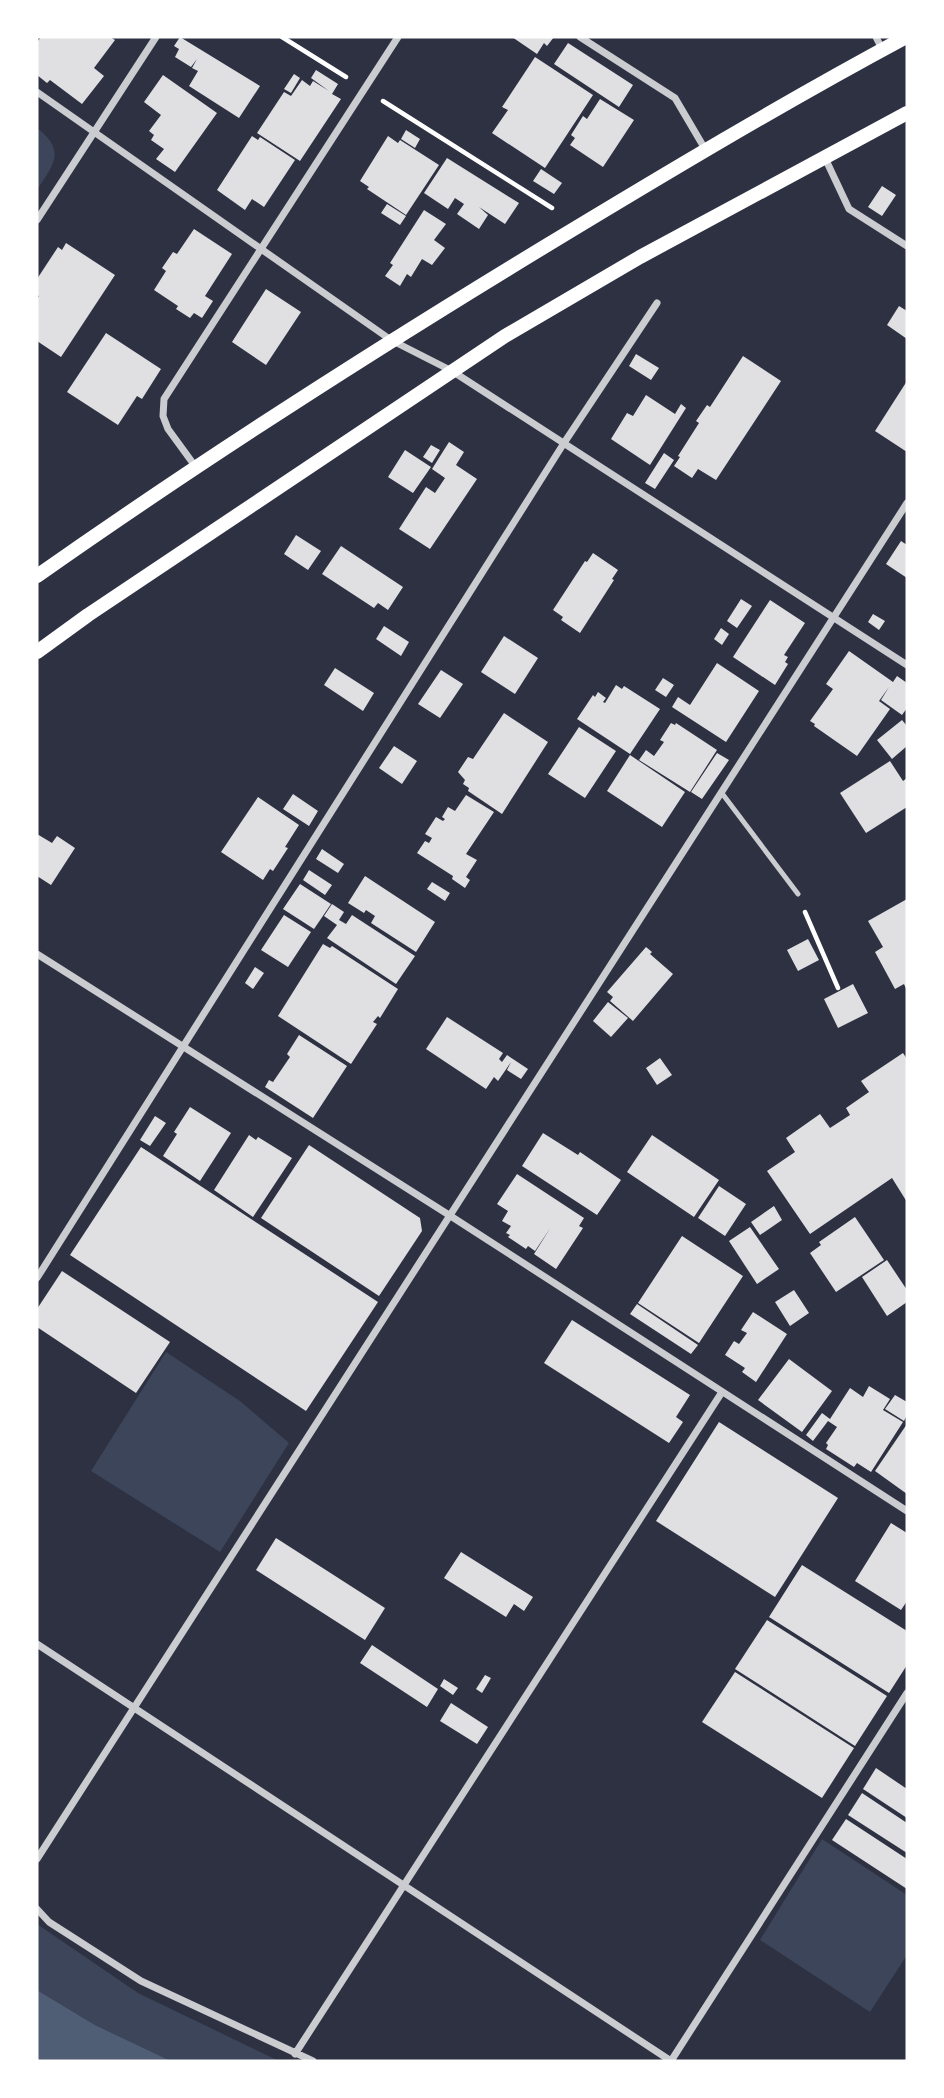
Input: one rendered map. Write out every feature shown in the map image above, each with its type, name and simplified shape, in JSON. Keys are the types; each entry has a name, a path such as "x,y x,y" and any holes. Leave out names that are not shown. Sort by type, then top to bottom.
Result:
{"main road":[{"path":"37,576 195,466 391,340 879,43 906,37"},
{"path":"37,652 99,607 505,336 640,257 907,113"}],"street":[{"path":"37,220 156,37"},
{"path":"195,466 168,429 163,416 164,399 398,37"},
{"path":"580,37 675,98 705,149"},
{"path":"37,92 391,340 452,371 907,665"},
{"path":"825,157 849,209 907,246"},
{"path":"37,1278 564,443 657,303"},
{"path":"37,1859 907,503"},
{"path":"37,954 449,1215 907,1511"},
{"path":"295,2054 722,1392"},
{"path":"37,1644 671,2061 907,1693"},
{"path":"37,1909 49,1923 141,1981 313,2061"}],"lane":[{"path":"720,792 798,894"}],"path":[{"path":"282,37 552,208"},
{"path":"798,894 838,988"}],"shaded area":[{"path":"37,128 52,144 54,158 37,190"},
{"path":"166,1352 240,1401 289,1443 220,1552 91,1471"},
{"path":"822,1839 907,1895 907,1955 870,2012 760,1940"},
{"path":"37,1924 138,1993 279,2061 171,2061 95,2025 37,1990"},
{"path":"37,1990 95,2025 171,2061 37,2061"}],"building":[{"path":"41,37 110,37 115,40 94,68 104,76 82,104 50,80 47,83 37,75 37,42"},
{"path":"180,37 260,86 239,118 189,86 198,71 192,68 197,59 191,67 175,57 179,49 174,46"},
{"path":"512,37 554,37 547,46 544,43 537,54"},
{"path":"568,43 633,85 619,107 554,64"},
{"path":"535,57 593,95 545,168 492,133 508,110 502,107"},
{"path":"316,70 338,84 332,94 341,99 300,161 257,133 284,92 291,96 302,80 310,86 313,81 329,91 311,78"},
{"path":"294,74 300,78 291,93 284,89"},
{"path":"163,75 217,113 175,172 156,159 164,149 151,140 154,135 149,131 161,115 144,102"},
{"path":"600,99 634,120 603,167 570,145 575,138 571,135 583,116 587,119"},
{"path":"406,130 420,139 415,148 401,139"},
{"path":"252,136 258,140 260,137 295,160 264,207 252,199 245,210 217,190"},
{"path":"388,136 398,143 400,140 439,165 406,215 367,189 369,187 360,181"},
{"path":"447,158 519,203 505,224 479,207 488,215 479,229 457,214 464,204 455,198 448,209 424,193"},
{"path":"541,169 562,183 554,194 533,181"},
{"path":"882,186 896,195 882,216 868,207"},
{"path":"387,204 406,216 400,225 381,213"},
{"path":"424,210 446,224 434,240 445,248 432,265 422,259 411,277 407,274 400,286 385,276 393,265 390,263"},
{"path":"194,229 232,254 205,296 213,301 202,318 194,313 190,318 176,309 178,306 154,290 166,271 162,268 173,252 177,254"},
{"path":"66,243 115,275 61,357 37,341 37,279 58,247 62,250"},
{"path":"266,289 301,312 266,365 232,342"},
{"path":"899,306 907,311 907,339 887,325"},
{"path":"106,333 161,369 142,399 137,396 118,425 67,392"},
{"path":"636,354 659,368 651,380 629,366"},
{"path":"743,356 781,381 716,480 698,469 692,478 674,466 680,457 678,456 699,423 696,421 707,405 710,407"},
{"path":"907,381 907,452 875,431"},
{"path":"646,395 675,414 681,404 686,408 650,465 611,439 627,413 633,416"},
{"path":"449,442 464,452 456,465 477,479 430,549 399,529 426,487 435,493 445,478 432,469"},
{"path":"431,445 440,450 432,463 423,457"},
{"path":"405,450 431,467 413,493 388,477"},
{"path":"664,453 674,460 655,489 645,483"},
{"path":"296,535 321,551 308,570 284,554"},
{"path":"901,541 907,545 907,578 886,564"},
{"path":"341,546 403,587 388,610 378,603 374,608 322,574"},
{"path":"593,553 618,570 580,633 561,620 563,617 553,610"},
{"path":"741,599 752,606 737,628 727,621"},
{"path":"770,600 805,623 784,655 788,657 785,662 788,664 775,685 733,657"},
{"path":"873,614 885,621 879,630 868,622"},
{"path":"384,626 409,642 401,656 376,639"},
{"path":"721,628 729,634 722,645 714,639"},
{"path":"504,636 538,658 515,694 481,672"},
{"path":"849,651 893,682 897,676 907,683 907,708 902,715 881,700 889,687 879,701 890,709 857,756 810,721 833,689 826,684"},
{"path":"717,663 759,691 726,742 672,707 678,697 690,705"},
{"path":"335,668 374,693 363,711 324,685"},
{"path":"441,670 463,684 440,718 418,704"},
{"path":"663,678 674,685 666,697 655,690"},
{"path":"616,685 622,689 624,686 660,709 630,754 577,719 593,695 595,697 598,692 606,698 603,702 605,703"},
{"path":"504,713 548,742 502,814 468,791 469,788 463,784 465,780 458,772 468,757 473,759"},
{"path":"902,720 907,726 907,746 892,759 877,740"},
{"path":"671,723 676,723 717,750 690,792 639,760 646,750 654,756 664,742 660,740"},
{"path":"579,727 616,751 585,798 548,774"},
{"path":"394,746 417,761 402,784 379,768"},
{"path":"717,753 729,760 702,799 691,792"},
{"path":"630,755 685,792 662,827 607,791"},
{"path":"890,761 903,781 907,778 907,807 866,833 840,793"},
{"path":"293,794 318,811 309,826 283,809"},
{"path":"466,795 494,812 466,854 477,860 466,877 470,880 465,888 452,879 453,876 417,853 425,841 429,843 432,838 425,834 436,817 443,821 445,819 442,817 448,807 455,811"},
{"path":"258,797 299,825 273,871 270,869 263,880 221,852"},
{"path":"37,834 52,843 57,836 75,848 51,885 37,876"},
{"path":"322,849 344,864 338,873 316,859"},
{"path":"309,870 332,885 325,895 303,880"},
{"path":"365,876 435,922 416,952 371,923 375,916 348,903"},
{"path":"432,882 450,893 445,901 427,889"},
{"path":"300,884 331,904 314,929 283,909"},
{"path":"907,899 907,991 904,984 895,989 875,952 883,947 868,921"},
{"path":"332,904 344,912 339,920 346,924 352,915 415,956 396,984 327,938 337,925 324,916"},
{"path":"284,915 311,932 288,967 261,950"},
{"path":"808,939 819,960 798,971 787,950"},
{"path":"323,944 330,948 332,946 398,989 380,1018 378,1016 373,1022 377,1024 351,1064 278,1016"},
{"path":"646,947 652,952 650,954 673,974 633,1021 610,1001 613,997 607,992"},
{"path":"255,967 264,973 253,989 245,983"},
{"path":"853,984 868,1013 838,1028 824,999"},
{"path":"608,1002 628,1018 611,1037 593,1021"},
{"path":"447,1017 503,1053 499,1059 502,1062 507,1055 528,1069 521,1079 507,1070 511,1062 498,1081 494,1077 486,1089 426,1049"},
{"path":"299,1035 347,1066 313,1118 265,1087 269,1080 273,1082 290,1057 287,1054"},
{"path":"903,1053 907,1059 907,1202 892,1178 810,1234 767,1171 795,1152 786,1138 820,1114 830,1128 850,1115 846,1108 869,1092 861,1081"},
{"path":"660,1058 672,1075 657,1085 646,1068"},
{"path":"190,1107 231,1133 200,1181 163,1156"},
{"path":"155,1116 166,1123 150,1146 140,1140"},
{"path":"543,1133 578,1155 580,1152 621,1180 597,1215 522,1166"},
{"path":"249,1135 256,1140 258,1137 292,1158 253,1217 214,1190"},
{"path":"652,1135 719,1180 694,1217 627,1172"},
{"path":"309,1145 420,1218 422,1231 379,1296 261,1218"},
{"path":"141,1147 378,1302 306,1411 70,1255"},
{"path":"517,1174 584,1218 579,1226 583,1228 556,1269 534,1254 551,1227 535,1251 528,1246 526,1249 506,1233 511,1226 502,1221 508,1211 497,1204"},
{"path":"719,1186 746,1204 725,1236 698,1218"},
{"path":"774,1206 782,1220 760,1235 751,1222"},
{"path":"855,1217 884,1260 836,1292 810,1253 821,1245 819,1242"},
{"path":"750,1227 779,1269 757,1284 729,1241"},
{"path":"682,1236 743,1276 699,1343 638,1303"},
{"path":"887,1260 907,1290 907,1302 887,1316 862,1277"},
{"path":"62,1271 170,1342 136,1393 37,1327 37,1309"},
{"path":"794,1290 809,1313 790,1326 775,1302"},
{"path":"637,1304 698,1345 691,1354 630,1314"},
{"path":"753,1312 787,1334 756,1382 742,1372 745,1368 725,1355 734,1341 739,1344 747,1333 741,1330"},
{"path":"572,1320 690,1395 676,1417 683,1422 669,1443 544,1363"},
{"path":"789,1359 832,1391 802,1432 758,1400"},
{"path":"869,1386 890,1399 883,1410 903,1422 871,1472 857,1463 854,1467 826,1449 826,1443 837,1427 828,1421 813,1441 806,1435 822,1413 830,1419 850,1388 863,1397"},
{"path":"895,1395 907,1402 904,1421 885,1409"},
{"path":"719,1422 838,1498 775,1597 656,1521"},
{"path":"907,1424 907,1494 875,1471"},
{"path":"891,1523 907,1533 907,1601 901,1610 855,1581"},
{"path":"276,1538 385,1608 365,1640 256,1570"},
{"path":"461,1552 533,1597 524,1611 514,1604 506,1617 444,1578"},
{"path":"802,1565 907,1631 907,1665 889,1693 769,1617"},
{"path":"767,1620 887,1696 855,1746 735,1669"},
{"path":"372,1645 438,1689 427,1707 360,1663"},
{"path":"735,1672 854,1748 822,1798 702,1722"},
{"path":"485,1675 491,1678 482,1693 476,1689"},
{"path":"444,1679 458,1688 453,1695 440,1686"},
{"path":"451,1703 488,1727 477,1744 440,1721"},
{"path":"876,1768 907,1789 907,1818 863,1789"},
{"path":"862,1793 907,1823 907,1853 848,1815"},
{"path":"846,1819 907,1859 907,1889 832,1840"}]}
